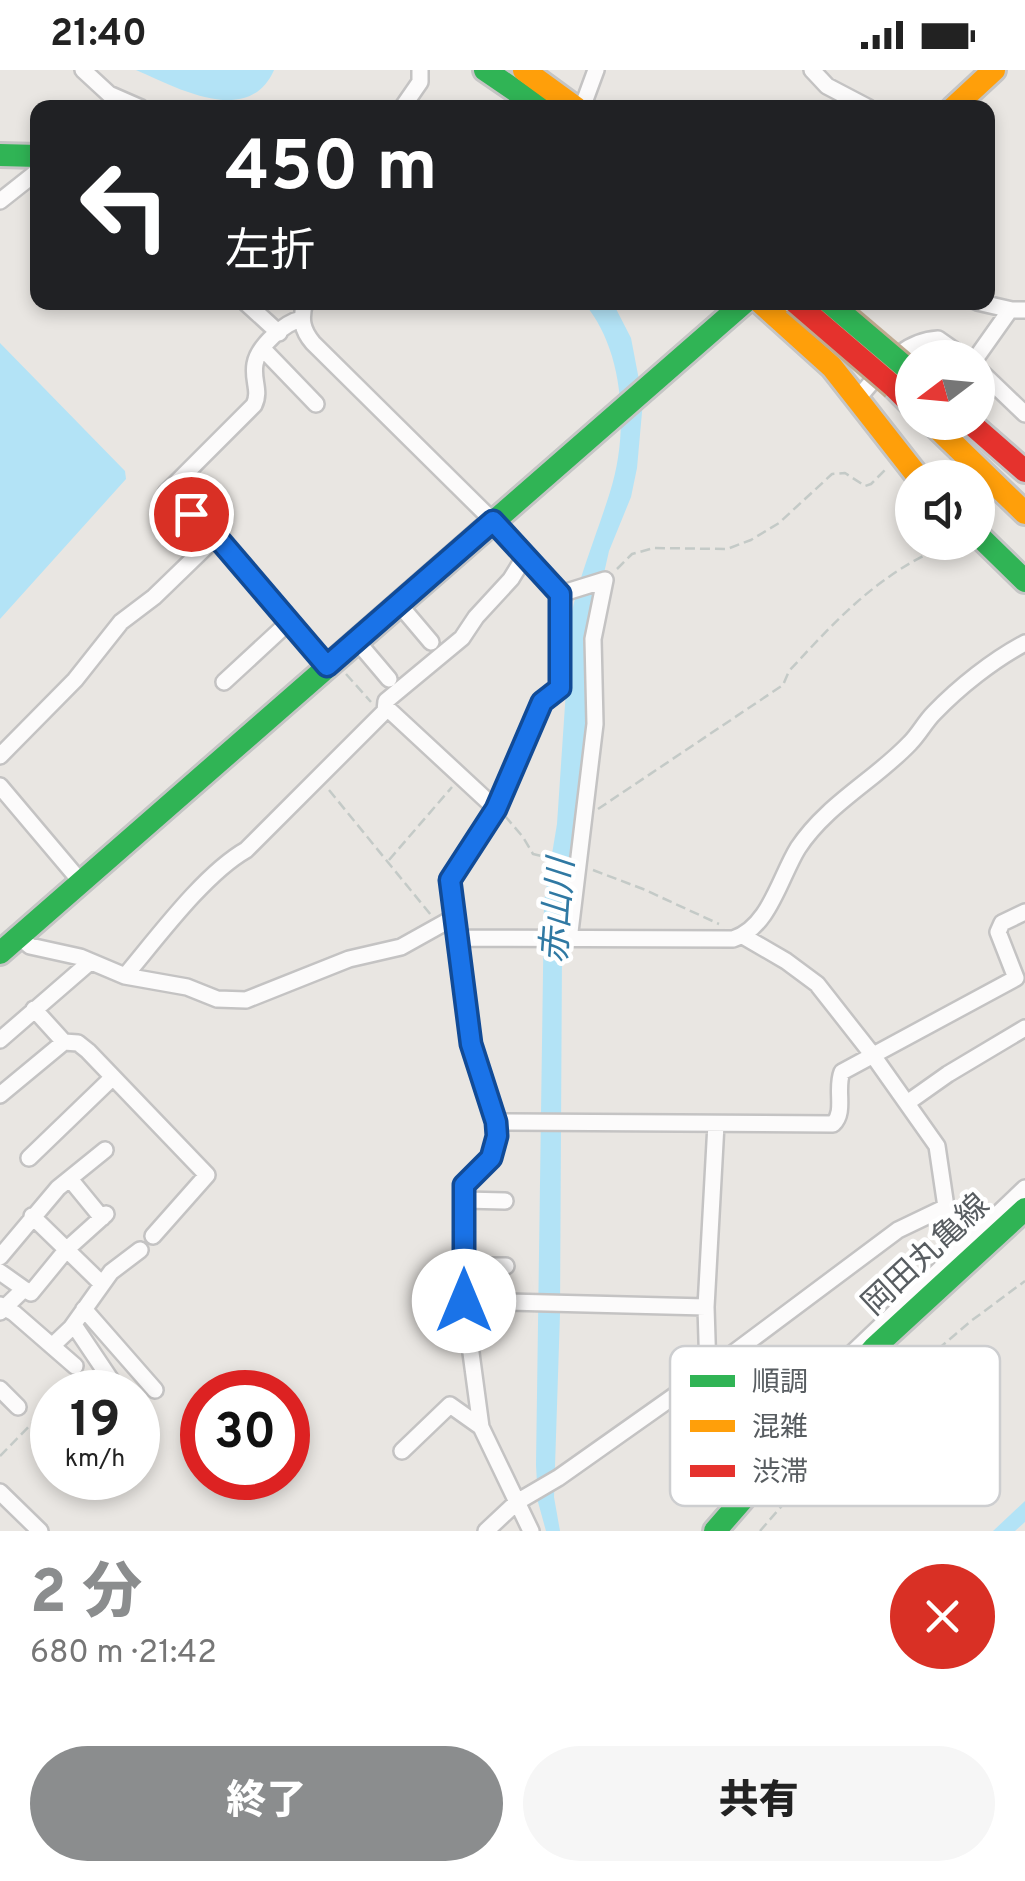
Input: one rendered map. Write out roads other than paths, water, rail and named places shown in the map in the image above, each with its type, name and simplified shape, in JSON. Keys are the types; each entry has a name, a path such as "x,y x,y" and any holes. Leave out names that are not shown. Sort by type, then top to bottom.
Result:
{"main road":[{"path":"485,70 530,100"},
{"path":"524,70 567,100"},
{"path":"962,100 994,70"},
{"path":"0,155 30,156"},
{"path":"0,953 735,310"},
{"path":"770,310 840,376 902,460"},
{"path":"807,310 895,370"},
{"path":"837,310 895,367"},
{"path":"949,440 1025,514"},
{"path":"990,440 1025,471"},
{"path":"995,552 1025,581"},
{"name":"岡田丸亀線","path":"876,1346 1025,1209"},
{"name":"岡田丸亀線","path":"715,1531 737,1506"}],"street":[{"path":"82,70 114,100"},
{"path":"408,100 420,82 420,70"},
{"path":"812,70 827,86 854,100"},
{"path":"576,100 590,72"},
{"path":"0,202 30,178"},
{"path":"254,310 279,333"},
{"path":"992,340 1018,310"},
{"path":"303,311 288,321 263,349 254,367 259,396 254,405 166,493 216,536 330,663"},
{"path":"303,311 304,332 313,343 564,592 560,688 542,702 496,809 450,880 471,1044 496,1122 496,1146 491,1158 464,1185 464,1301 481,1427 523,1498 530,1531"},
{"path":"263,349 316,404"},
{"path":"857,400 895,358"},
{"path":"995,385 1025,414"},
{"path":"1,754 75,680 121,622 154,597 216,536"},
{"path":"125,976 206,885 319,777 384,710 386,702 462,638 525,556"},
{"path":"564,592 605,580 593,638 595,724 569,940"},
{"path":"398,603 431,642"},
{"path":"224,682 290,621"},
{"path":"356,640 389,679"},
{"path":"457,938 743,936 758,922 800,846 841,800 910,744 952,696 1025,643"},
{"path":"384,710 496,809"},
{"path":"0,786 81,882"},
{"path":"496,1122 833,1124 840,1116 842,1072 1020,982 998,932 1002,923 1025,912"},
{"path":"19,936 30,946 125,976 187,986 216,999 246,1000 329,965 401,948 454,918"},
{"path":"743,936 817,984 872,1054 937,1146 946,1207 898,1230 743,1346"},
{"path":"0,1040 90,962"},
{"path":"34,1009 64,1042"},
{"path":"907,1103 1025,1028"},
{"path":"0,1095 64,1042 78,1042 208,1175 154,1236"},
{"path":"30,1158 113,1077"},
{"path":"707,1346 716,1124"},
{"path":"0,1257 32,1216 104,1150"},
{"path":"0,1272 31,1293 66,1249 104,1216 70,1179"},
{"path":"860,1346 1025,1188"},
{"path":"464,1200 505,1201"},
{"path":"32,1216 101,1283"},
{"path":"52,1346 74,1324 101,1283 140,1250"},
{"path":"464,1266 506,1266"},
{"path":"24,1290 2,1309 75,1366"},
{"path":"464,1301 706,1306"},
{"path":"84,1309 137,1370"},
{"path":"74,1324 104,1370"},
{"path":"0,1389 18,1407"},
{"path":"486,1531 523,1498 670,1399"},
{"path":"402,1451 450,1405 481,1427"},
{"path":"0,1492 40,1531"}],"water":[{"path":"136,70 274,70 263,87 248,97 231,100 192,93"},
{"name":"赤山川","path":"589,310 617,310 631,338 643,401 631,497 609,551 593,622 590,704 562,951 560,1314 554,1497 560,1531 546,1531 538,1502 536,1465 544,902 557,824 571,616 610,492 620,444 620,393 608,344"},
{"path":"0,343 125,471 126,479 0,619"},
{"path":"1025,1501 1025,1522 1015,1531 993,1531"}]}
